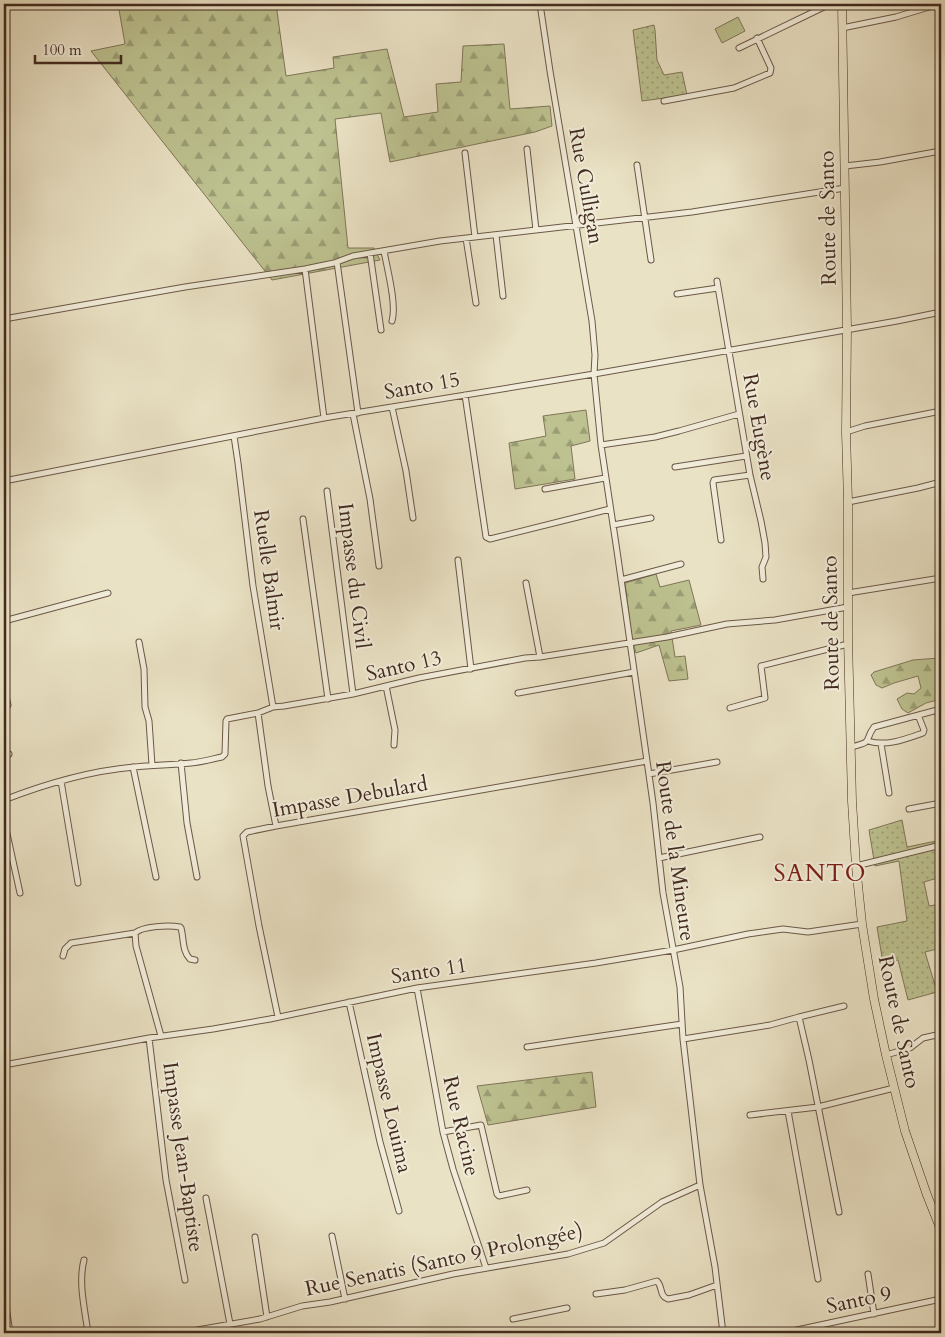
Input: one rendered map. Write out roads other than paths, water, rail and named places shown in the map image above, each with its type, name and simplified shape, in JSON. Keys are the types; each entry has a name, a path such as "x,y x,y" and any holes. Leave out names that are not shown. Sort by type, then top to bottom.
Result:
{"main road":[{"name":"Route de Santo","path":"842,4 847,329 848,644 852,801 856,866 862,924 874,998 886,1055 905,1130 941,1230"}],"street":[{"name":"Rue Culligan","path":"540,4 592,321 595,356 594,374"},
{"path":"739,48 830,4"},
{"path":"842,28 896,17 940,4 941,8"},
{"path":"664,101 734,88 770,73 771,68 758,38"},
{"path":"527,149 536,230"},
{"path":"845,166 880,162 926,153 937,152 941,155"},
{"path":"465,153 475,237"},
{"path":"637,165 651,260"},
{"path":"4,319 185,287 305,269 337,262 353,256 440,241 692,212 845,188"},
{"path":"496,235 503,296"},
{"path":"466,238 476,302"},
{"path":"384,251 392,298 392,321"},
{"path":"370,253 381,330"},
{"path":"337,262 356,414 379,566"},
{"path":"305,269 324,418"},
{"name":"Rue Eugène","path":"717,281 746,456 765,543 766,557 762,568 763,580"},
{"path":"677,294 718,288"},
{"name":"Santo 15","path":"4,481 324,418 594,374 941,312"},
{"name":"Route de la Mineure","path":"594,374 605,478 649,774 663,893 680,987 683,1039 700,1185 718,1285 723,1333"},
{"path":"465,395 486,537 490,539 610,509"},
{"path":"392,407 406,471 413,518"},
{"path":"846,432 865,426 941,411"},
{"path":"601,445 655,437 739,414"},
{"name":"Ruelle Balmir","path":"234,436 253,586 273,707"},
{"path":"675,468 746,456"},
{"path":"721,540 714,480 750,475"},
{"path":"545,489 605,478"},
{"path":"848,502 911,490 941,482"},
{"name":"Impasse du Civil","path":"327,491 353,694"},
{"path":"613,525 650,518"},
{"path":"304,519 328,699"},
{"path":"458,560 470,669"},
{"path":"621,580 681,564"},
{"path":"848,592 941,578"},
{"path":"526,583 540,657"},
{"path":"4,621 108,593"},
{"name":"Santo 13","path":"4,800 61,781 108,770 133,766 192,763 224,756 227,719 258,713 273,707 328,699 445,672 525,658 667,637 727,624 775,620 848,607"},
{"path":"139,642 144,669 145,707 152,765"},
{"path":"730,708 766,698 761,666 848,644"},
{"path":"518,693 634,672"},
{"path":"386,686 395,730 394,745"},
{"path":"4,687 8,705"},
{"path":"852,747 865,744 874,727 941,709"},
{"path":"258,713 268,786 276,826"},
{"path":"868,741 881,744 923,733 924,730 918,715"},
{"path":"881,744 888,793"},
{"name":"Impasse Debulard","path":"278,1017 243,836 246,832 647,762"},
{"path":"649,774 717,762"},
{"path":"180,763 187,823 197,877"},
{"path":"133,766 156,877"},
{"path":"61,781 78,883"},
{"path":"909,809 941,803"},
{"path":"4,820 20,893"},
{"path":"659,858 760,837"},
{"path":"856,866 941,845"},
{"name":"Santo 11","path":"4,1064 149,1038 213,1029 417,988 596,963 748,934 783,929 808,932 862,924"},
{"path":"63,956 65,949 71,943 158,927 180,927 185,953 190,959 195,960"},
{"path":"135,932 136,946 161,1036"},
{"name":"Rue Racine","path":"417,988 443,1132 453,1169 486,1268"},
{"name":"Impasse Louima","path":"349,1002 380,1142 399,1211"},
{"path":"683,1039 770,1025 844,1006"},
{"path":"799,1018 839,1212"},
{"path":"527,1048 682,1024"},
{"path":"886,1055 910,1048 923,1038 941,1034"},
{"name":"Impasse Jean-Baptiste","path":"149,1038 166,1180 185,1280"},
{"path":"750,1116 818,1107 894,1088"},
{"path":"788,1111 818,1279"},
{"path":"443,1132 481,1125 497,1194 499,1196 527,1190"},
{"name":"Rue Senatis (Santo 9 Prolongée)","path":"180,1333 266,1317 302,1306 345,1299 452,1274 568,1254 604,1243 662,1202 700,1185"},
{"path":"206,1198 230,1324"},
{"path":"332,1236 345,1299"},
{"path":"255,1237 266,1317"},
{"path":"84,1260 81,1280 88,1333"},
{"path":"868,1274 874,1314"},
{"path":"596,1294 625,1290 657,1281 662,1295 668,1299 689,1295 718,1285"},
{"path":"4,1293 10,1333"},
{"name":"Santo 9","path":"783,1333 941,1299"},
{"path":"513,1319 567,1308"}],"district":[{"name":"SANTO","path":"820,873"}]}
